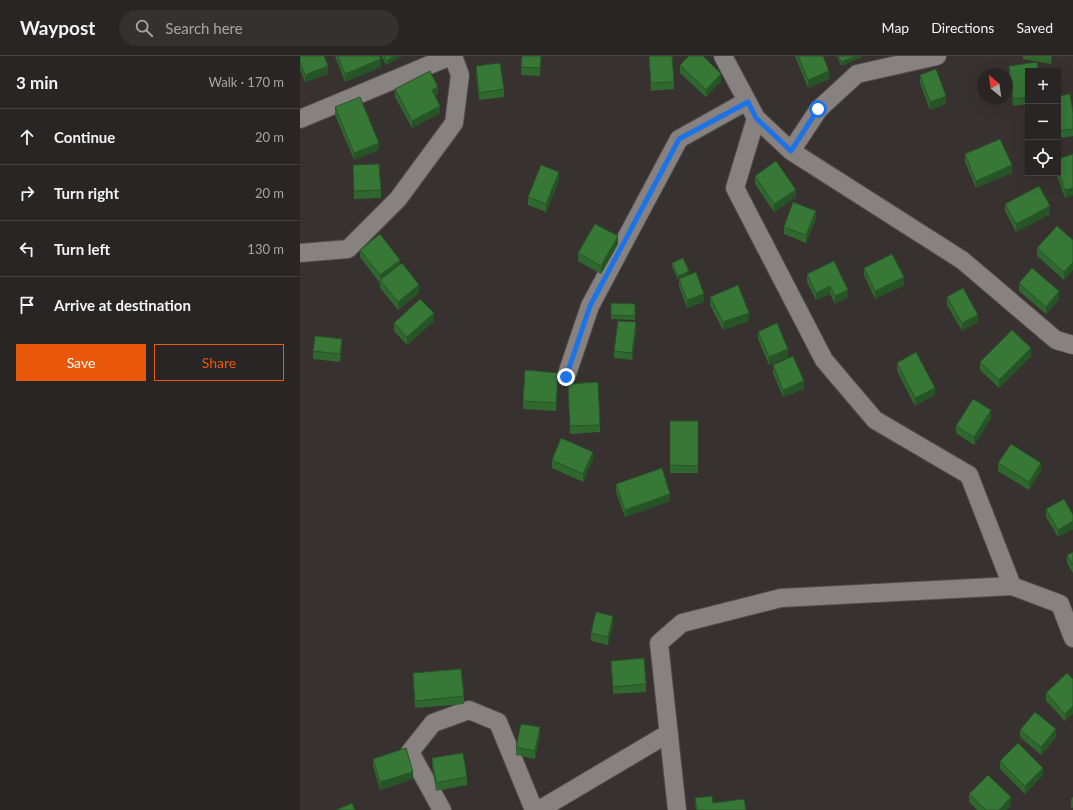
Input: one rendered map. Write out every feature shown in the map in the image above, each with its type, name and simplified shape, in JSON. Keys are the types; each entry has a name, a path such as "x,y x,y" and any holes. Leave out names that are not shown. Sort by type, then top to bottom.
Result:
{"street":[{"path":"300,118 452,56 460,75 454,123 398,199 348,249 300,253"},
{"path":"723,56 756,118 791,151 962,260 1056,340 1073,345"},
{"path":"791,151 818,109 857,74 937,56"},
{"path":"566,377 590,306 679,139 748,102"},
{"path":"756,118 735,188 824,360 875,420 968,475 1012,586"},
{"path":"677,810 659,643 682,623 781,598 1012,586 1060,604 1073,638"},
{"path":"442,810 410,752 433,723 469,710 498,722 534,810"},
{"path":"539,810 669,733"}],"building":[{"path":"300,56 324,56 328,66 305,75 300,62"},
{"path":"338,56 379,56 381,59 345,74"},
{"path":"384,56 394,56 386,61"},
{"path":"522,56 541,56 540,68 521,67"},
{"path":"649,56 672,56 674,82 651,83"},
{"path":"689,56 703,56 721,74 706,90 680,65"},
{"path":"798,56 823,56 829,71 808,80"},
{"path":"839,56 856,56 841,62"},
{"path":"1037,62 1038,68 1025,68 1025,97 1013,99 1013,68 1009,68 1009,66"},
{"path":"500,63 504,89 479,93 476,66"},
{"path":"936,69 946,96 930,102 920,75"},
{"path":"430,71 438,87 432,90 440,106 412,121 395,89"},
{"path":"1070,94 1073,113 1073,129 1061,131 1061,96"},
{"path":"360,97 379,143 354,153 335,107"},
{"path":"1000,139 1012,165 976,181 965,154"},
{"path":"1073,154 1073,188 1065,190 1060,176 1061,158"},
{"path":"776,161 796,190 774,204 755,176"},
{"path":"379,164 381,190 354,191 353,165"},
{"path":"541,165 559,172 546,204 528,197"},
{"path":"1039,186 1050,206 1016,224 1005,204"},
{"path":"793,202 816,211 806,235 784,227"},
{"path":"595,224 618,236 601,266 578,253"},
{"path":"1057,226 1073,240 1073,262 1064,272 1037,248"},
{"path":"380,234 400,260 380,275 360,250"},
{"path":"892,254 904,277 875,291 864,268"},
{"path":"683,258 689,271 678,276 672,263"},
{"path":"834,261 848,290 835,296 830,286 816,293 807,274"},
{"path":"402,263 419,285 398,302 380,280"},
{"path":"1032,268 1059,291 1046,307 1019,283"},
{"path":"696,272 704,294 687,300 679,279"},
{"path":"738,285 749,313 723,322 710,297"},
{"path":"963,288 978,315 962,323 947,297"},
{"path":"420,299 434,313 407,337 394,323"},
{"path":"611,303 635,304 635,316 611,315"},
{"path":"618,321 636,322 632,353 614,351"},
{"path":"777,323 788,349 769,357 758,332"},
{"path":"1012,330 1031,348 999,380 980,362"},
{"path":"315,336 342,339 340,354 313,351"},
{"path":"916,352 935,388 915,398 897,363"},
{"path":"793,356 804,381 783,390 773,365"},
{"path":"525,370 558,373 556,403 523,401"},
{"path":"598,382 600,425 570,426 568,384"},
{"path":"973,399 991,410 974,437 956,426"},
{"path":"670,421 698,421 698,466 670,465"},
{"path":"561,438 593,452 583,474 552,460"},
{"path":"1011,444 1041,463 1029,482 998,463"},
{"path":"662,468 670,494 625,510 616,484"},
{"path":"1064,499 1073,515 1073,521 1058,530 1046,509"},
{"path":"1073,552 1073,565 1067,555"},
{"path":"596,612 613,616 608,637 591,633"},
{"path":"644,658 646,684 613,687 611,661"},
{"path":"461,669 464,696 415,701 413,673"},
{"path":"1067,673 1073,679 1073,706 1065,714 1046,693"},
{"path":"1035,712 1056,729 1041,747 1020,730"},
{"path":"521,724 540,727 535,751 516,747"},
{"path":"1018,743 1043,768 1025,786 1000,761"},
{"path":"406,748 413,772 380,782 373,759"},
{"path":"463,753 467,777 436,783 432,758"},
{"path":"988,775 1011,797 999,810 986,810 969,794"},
{"path":"712,796 713,803 744,799 746,810 697,810 695,798"},
{"path":"352,803 355,810 336,810"}],"route":[{"path":"566,377 590,306 679,139 748,102 756,118 791,151 818,109"}]}
